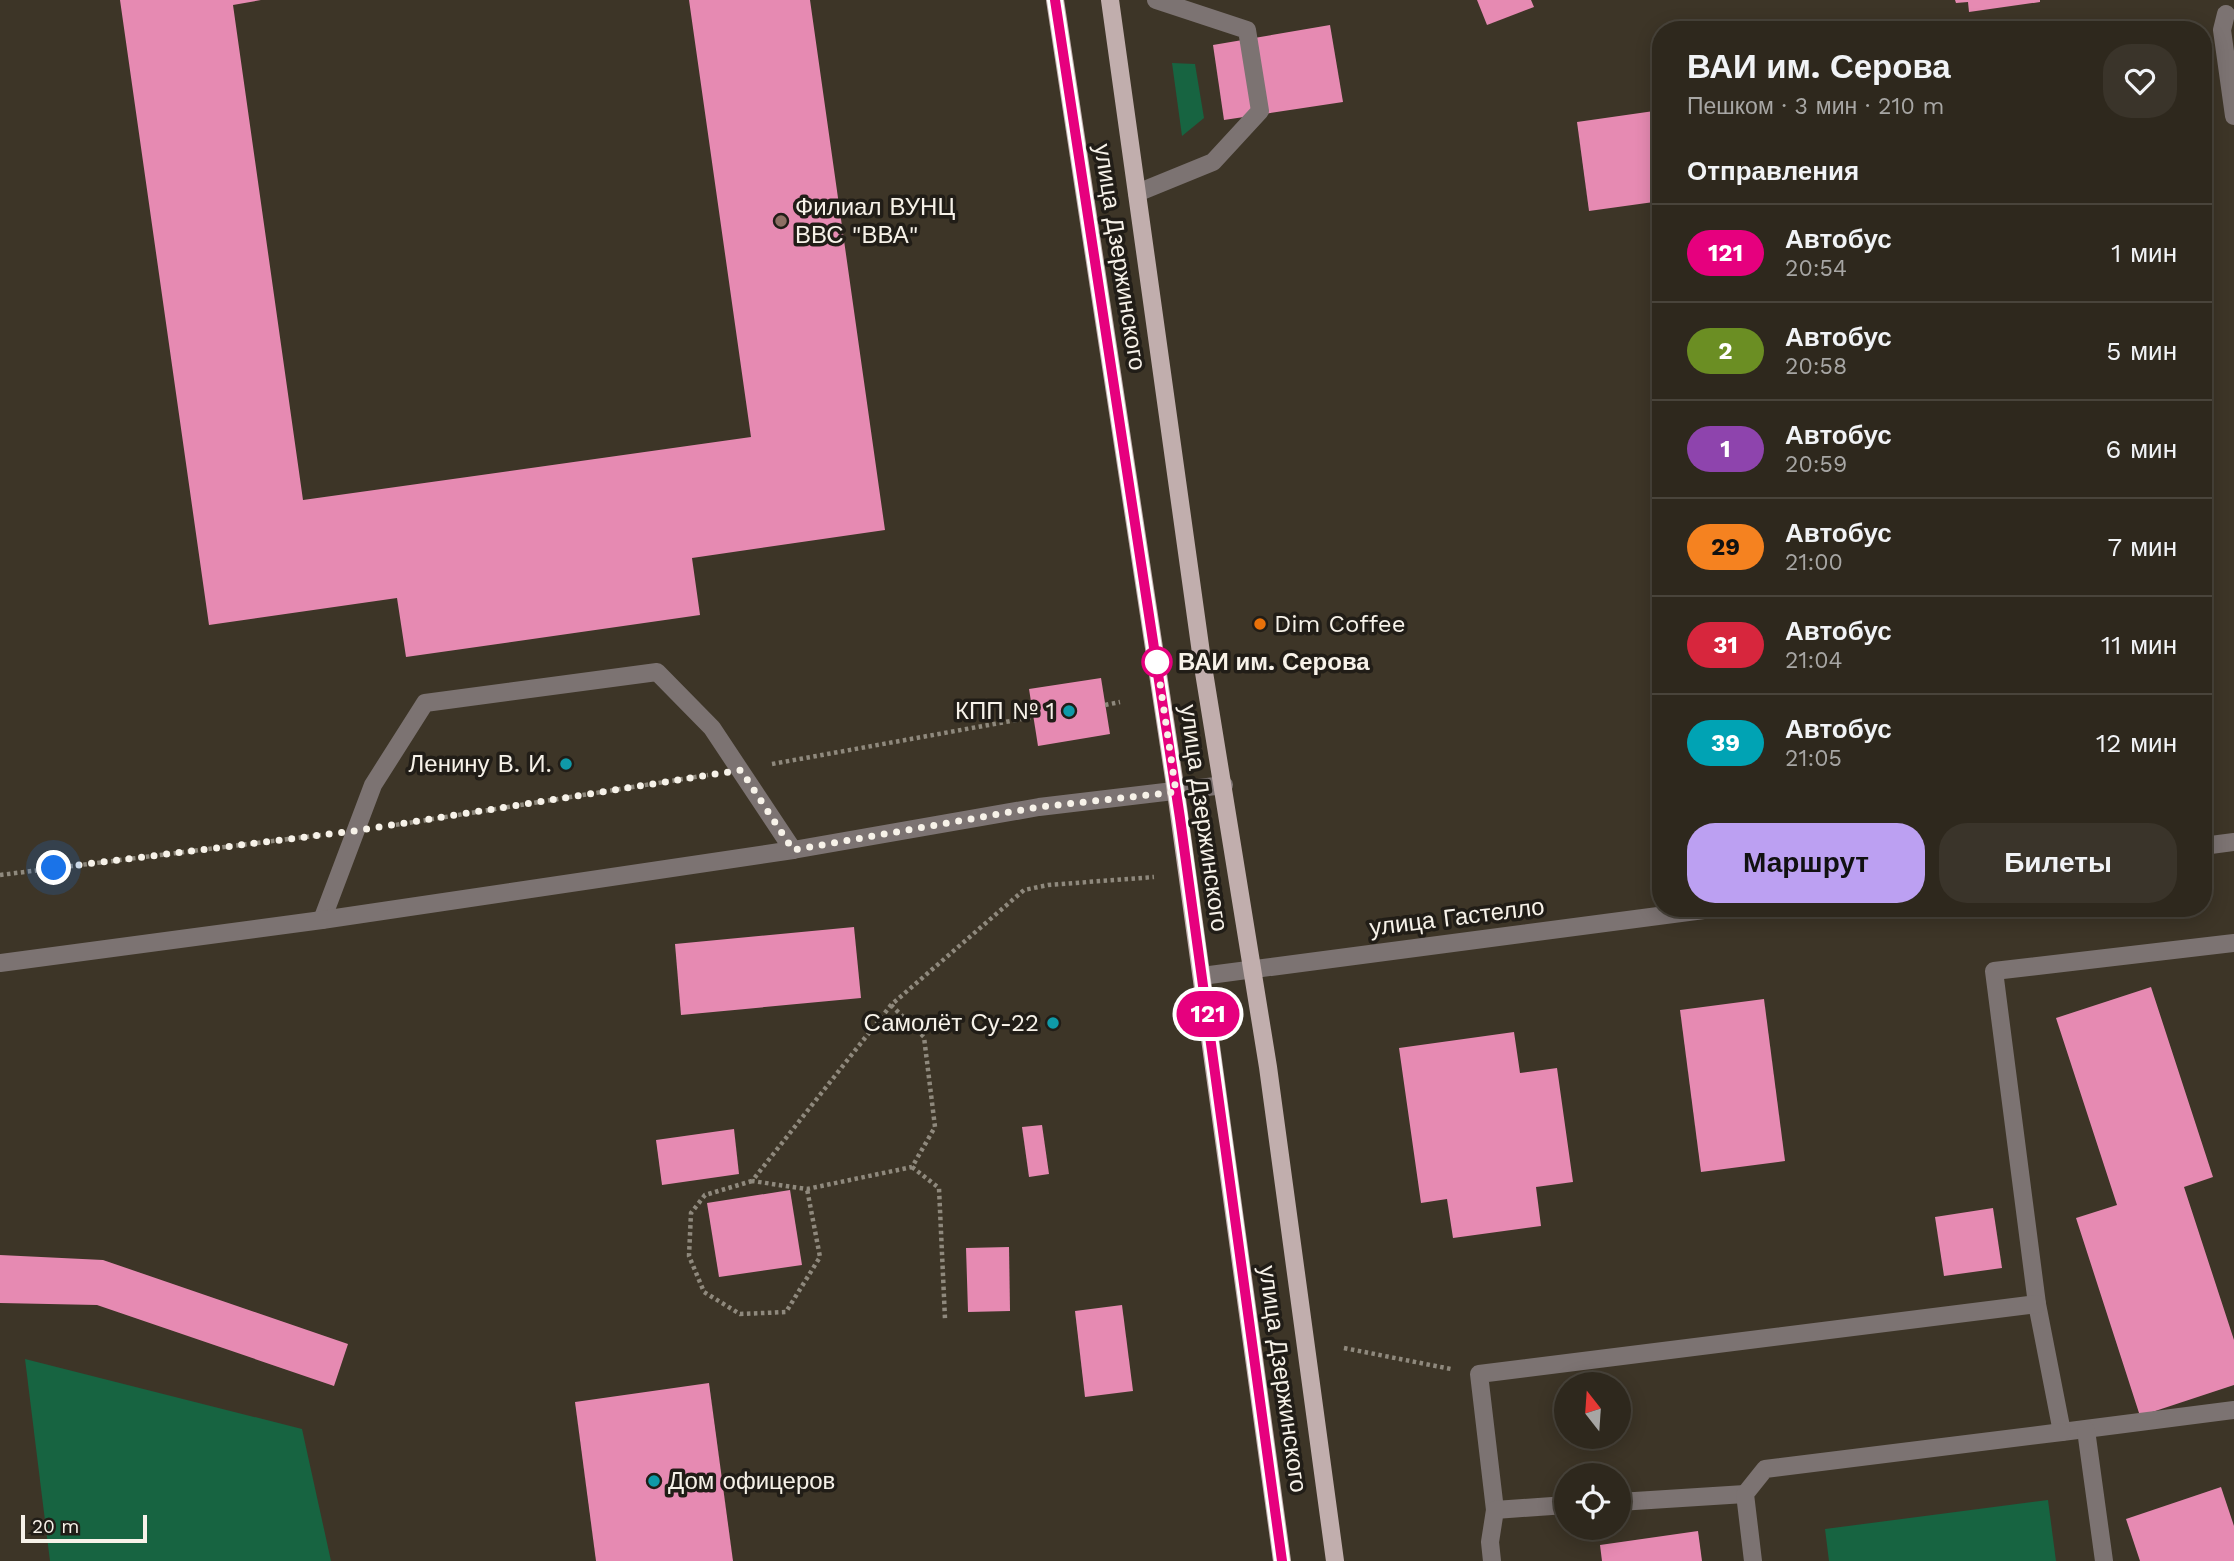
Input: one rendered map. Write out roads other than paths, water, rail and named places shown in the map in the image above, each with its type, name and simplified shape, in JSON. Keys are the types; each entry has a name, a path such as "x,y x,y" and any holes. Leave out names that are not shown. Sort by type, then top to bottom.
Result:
{"main road":[{"name":"улица Дзержинского","path":"1055,0 1176,792 1282,1561"},
{"name":"улица Дзержинского","path":"1110,0 1202,660 1253,969 1335,1561"}],"street":[{"path":"1137,194 1213,162 1260,111 1247,30 1156,0"},
{"path":"2230,12 2222,30 2234,116"},
{"path":"322,919 373,785 425,704 657,672 712,728 793,850"},
{"path":"0,963 793,850 1039,807 1224,785"},
{"path":"2212,845 2234,842"},
{"name":"улица Гастелло","path":"1202,975 1652,917"},
{"path":"2062,1432 2037,1304 1994,971 2234,943"},
{"path":"1492,1561 1490,1542 1495,1510 1479,1374 2037,1304"},
{"path":"1753,1561 1745,1494 1765,1469 2234,1410"},
{"path":"2086,1430 2104,1561"},
{"path":"1631,1501 1745,1494"},
{"path":"1495,1510 1554,1506"}],"place":[{"name":"Филиал ВУНЦ ВВС \"ВВА\"","path":"781,221"},
{"name":"Dim Coffee","path":"1260,624"},
{"name":"ВАИ им. Серова","path":"1157,662"},
{"name":"КПП № 1","path":"1069,711"},
{"name":"Ленину В. И.","path":"566,764"},
{"name":"Самолёт Су-22","path":"1053,1023"},
{"name":"Дом офицеров","path":"654,1481"}]}
